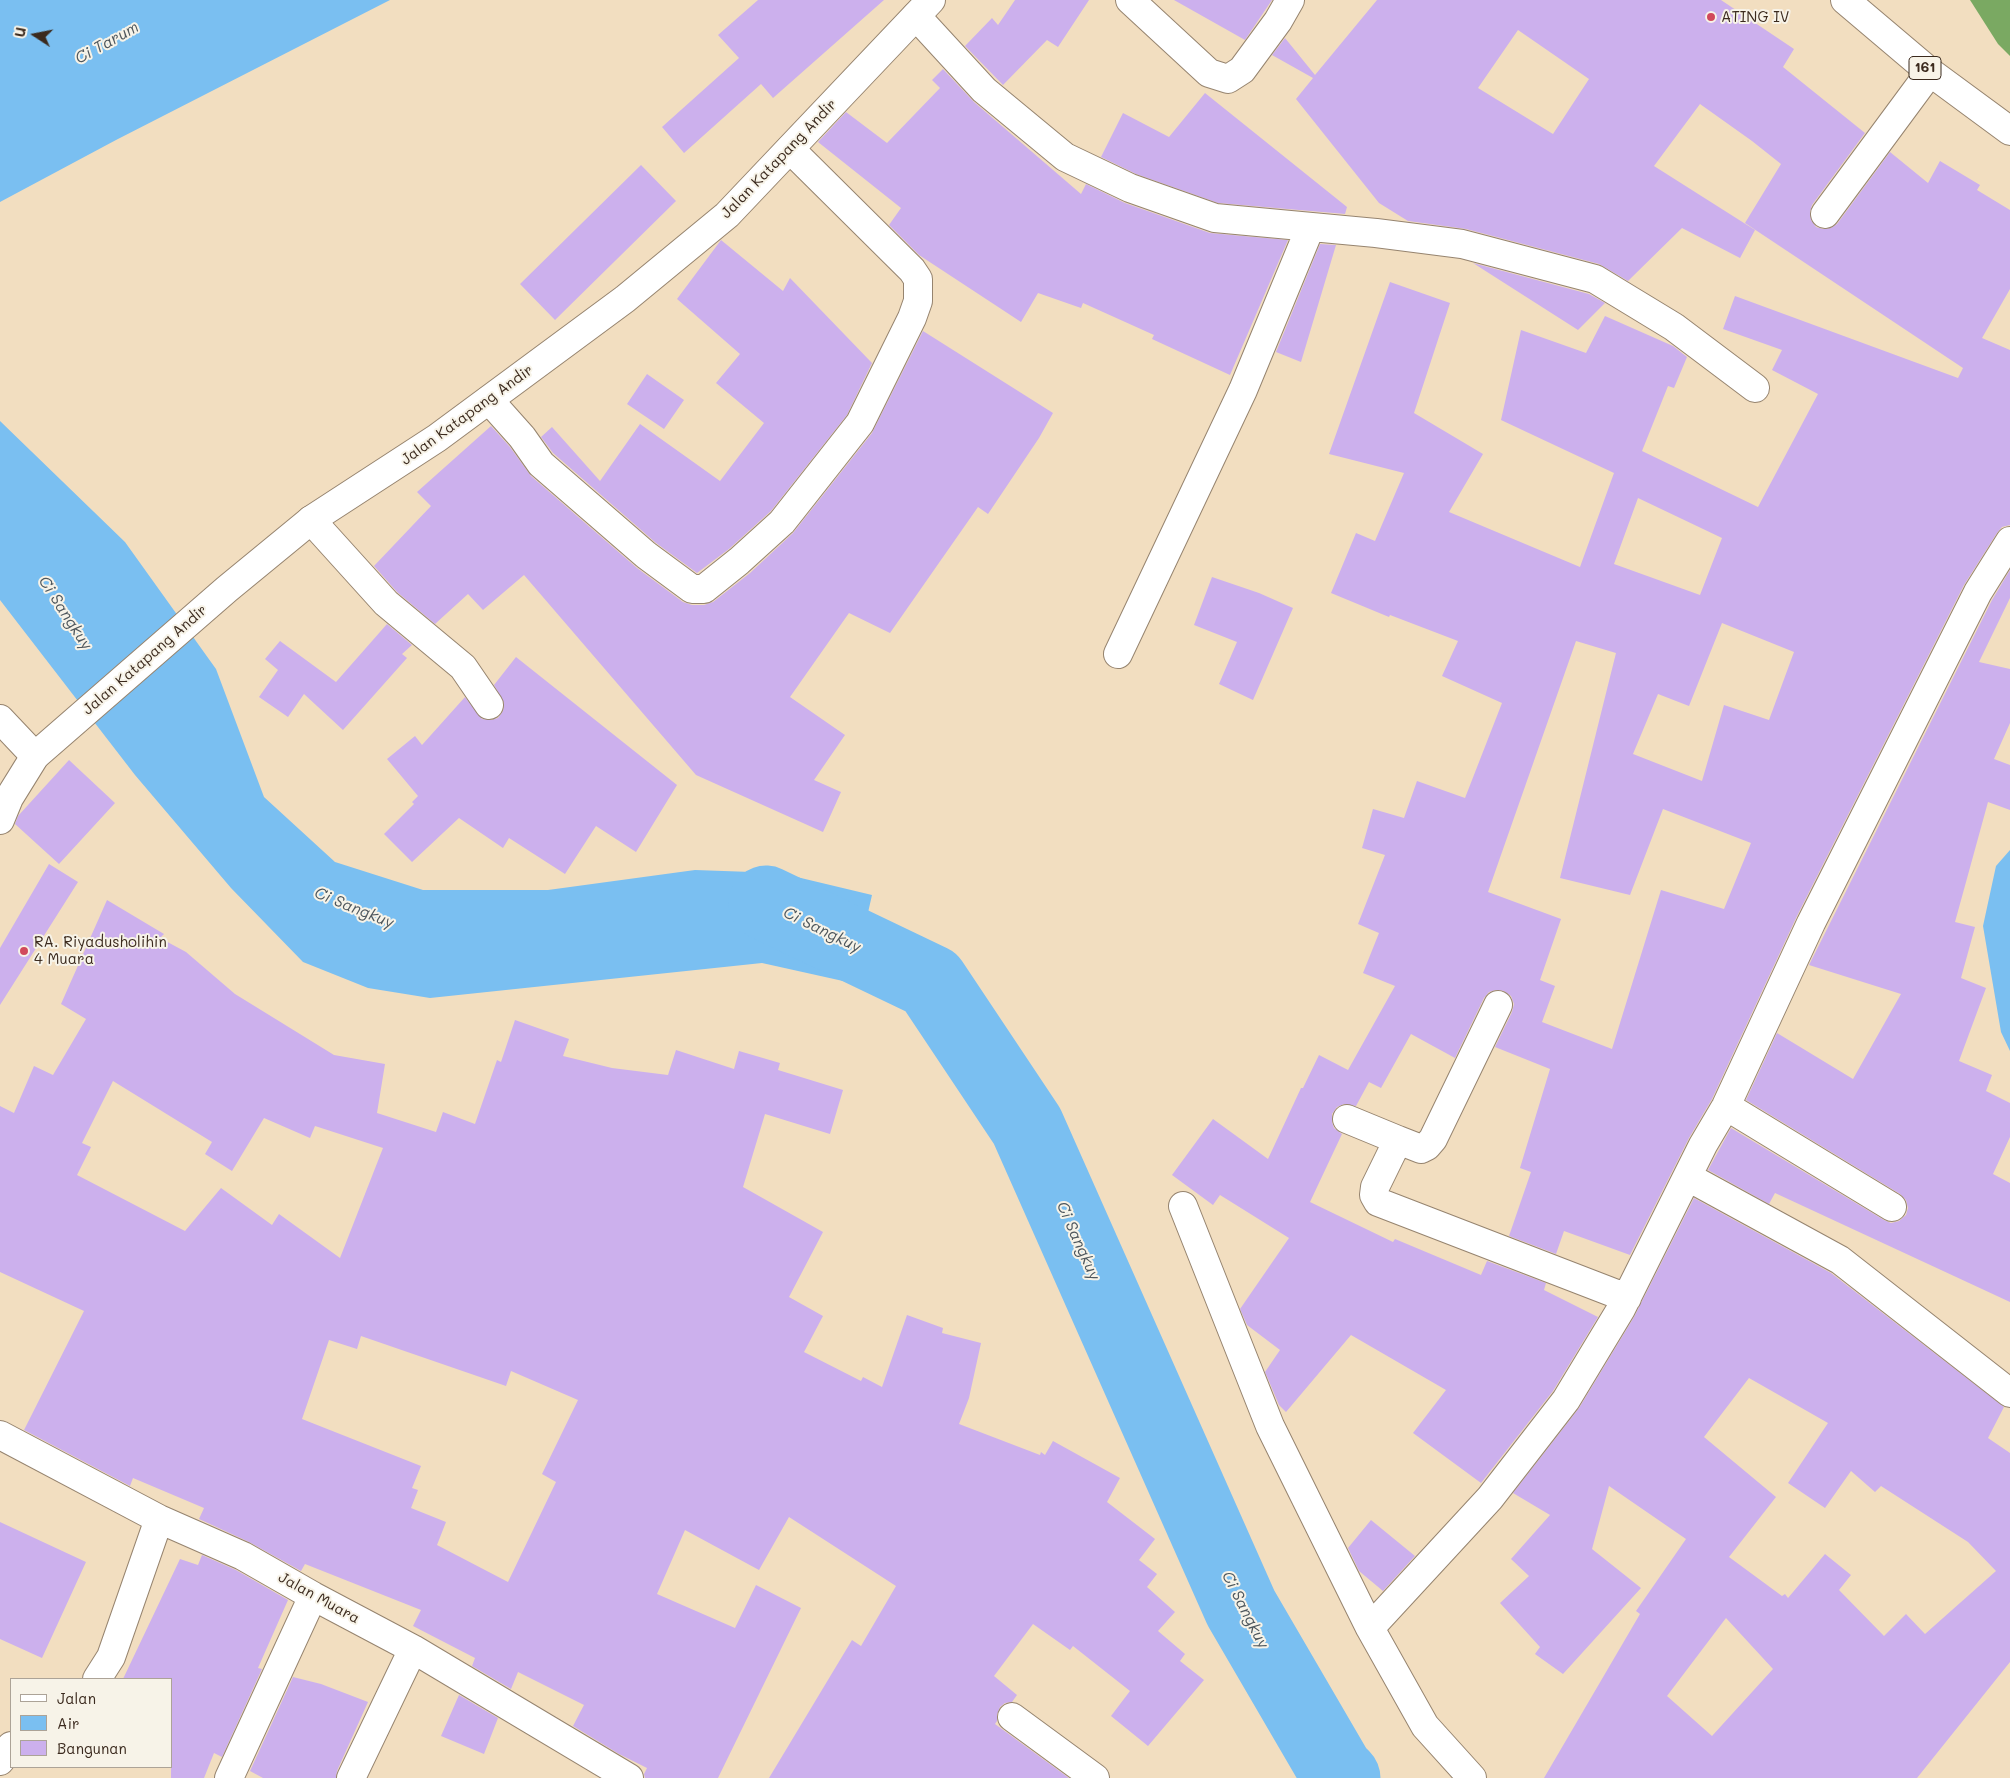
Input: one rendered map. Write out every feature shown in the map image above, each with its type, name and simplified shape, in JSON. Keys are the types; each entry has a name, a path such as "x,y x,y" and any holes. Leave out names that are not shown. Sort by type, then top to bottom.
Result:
{"street":[{"path":"1130,0 1209,73 1228,79 1242,70 1290,0"},
{"name":"161","path":"1845,0 1930,72 2010,131"},
{"path":"923,8 984,90 1065,157 1130,188 1215,218 1376,233 1462,244 1595,279 1674,327 1755,388"},
{"name":"Jalan Katapang Andir","path":"0,820 9,798 35,756 227,589 311,520 437,438 625,299 727,215 923,8"},
{"path":"1825,214 1930,72"},
{"path":"489,400 522,438 541,464 646,555 692,589 704,589 739,561 782,522 860,423 912,318 918,301 918,279 912,270 790,149"},
{"path":"1118,654 1243,390 1310,228"},
{"path":"311,520 386,603 463,667 490,705"},
{"path":"1370,1628 1496,1491 1566,1400 1627,1298 1704,1145 1726,1106 1811,923 1978,592 2010,541"},
{"path":"0,719 35,756"},
{"path":"1347,1119 1420,1149 1427,1146 1433,1139 1498,1005"},
{"path":"1726,1106 1892,1208"},
{"path":"1398,1140 1374,1187 1374,1195 1378,1202 1627,1298"},
{"path":"1688,1177 1840,1260 2010,1393"},
{"path":"1183,1206 1270,1426 1370,1628 1425,1726 1472,1778"},
{"name":"Jalan Muara","path":"0,1435 159,1519 243,1556 414,1649 629,1778"},
{"path":"98,1678 111,1657 159,1519"},
{"path":"230,1778 314,1596"},
{"path":"351,1778 414,1649"},
{"path":"1012,1717 1095,1778"},
{"path":"0,1761 10,1747"}],"green space":[{"path":"1970,0 2010,0 2010,56 1998,44"}],"water":[{"name":"Ci Tarum","path":"0,0 390,0 116,140 0,202"},
{"path":"0,421 125,542 216,669 264,797 335,862 423,890 548,890 695,870 780,873 872,895 852,983 762,963 430,998 368,988 303,962 231,888 135,775 0,600"},
{"path":"2010,850 2010,1051 2001,1032 1983,926 1996,866"}],"building":[{"path":"758,0 884,0 773,98 761,84 684,153 662,127 739,58 718,35"},
{"path":"1015,0 1089,0 1058,47 1047,40 1003,85 965,46 992,18 998,25"},
{"path":"1174,0 1272,0 1245,40"},
{"path":"1377,0 1721,0 1794,49 1783,67 1865,133 1812,205 1810,212 1811,220 1816,227 1823,229 1831,228 1837,224 1890,152 1928,183 1940,161 1980,185 1977,190 2010,210 2010,289 1982,338 2010,350 2010,525 2002,527 1997,533 1964,585 1797,916 1712,1099 1689,1138 1630,1255 1564,1231 1556,1254 1509,1236 1531,1172 1520,1168 1550,1069 1495,1047 1514,1004 1511,996 1504,991 1496,990 1489,992 1484,998 1455,1058 1411,1034 1381,1088 1369,1082 1356,1106 1344,1104 1337,1107 1332,1114 1334,1128 1342,1134 1310,1202 1393,1242 1395,1239 1481,1275 1487,1261 1546,1283 1544,1290 1598,1317 1553,1391 1481,1483 1413,1433 1446,1390 1351,1335 1286,1412 1279,1405 1265,1372 1280,1350 1247,1325 1240,1309 1289,1238 1220,1195 1213,1205 1172,1175 1213,1119 1268,1159 1301,1088 1303,1088 1319,1055 1348,1070 1395,986 1363,973 1379,933 1358,924 1385,855 1362,848 1373,809 1404,818 1417,781 1465,798 1502,703 1442,676 1458,641 1390,615 1389,617 1331,593 1356,533 1375,541 1404,473 1329,454 1390,282 1450,303 1414,413 1483,454 1449,512 1580,567 1614,473 1501,420 1521,330 1586,353 1605,316 1673,346 1687,357 1674,388 1668,386 1642,451 1758,507 1818,394 1772,370 1782,350 1723,329 1735,296 1958,378 1963,368 1745,223 1781,164 1700,104 1654,166 1755,230 1740,258 1682,228 1628,281 1599,264 1466,229 1408,221 1379,203 1296,99 1313,78 1272,55 1285,38 1315,75","holes":["1518,30 1589,79 1553,134 1478,88","1638,498 1722,538 1700,595 1614,564","1722,623 1794,652 1769,720 1724,705 1702,781 1633,754 1658,694 1689,706","1576,641 1616,653 1560,878 1630,895 1663,809 1751,843 1724,909 1661,890 1612,1049 1542,1022 1555,986 1540,980 1561,919 1488,892"]},
{"path":"943,69 974,102 1081,194 1086,184 1125,203 1210,233 1288,240 1230,375 1152,339 1154,335 1083,303 1081,308 1038,293 1021,322 919,255 889,225 901,208 818,142 846,112 887,143 940,88 932,80"},
{"path":"1205,93 1347,207 1345,214 1218,203 1136,174 1101,157 1123,113 1169,137"},
{"path":"641,165 676,201 555,320 520,284"},
{"path":"721,240 783,291 790,278 872,363 847,415 771,511 729,549 697,573 656,543 553,453 541,437 552,427 600,481 640,424 720,481 764,423 716,383 740,354 677,299"},
{"path":"1320,244 1336,245 1301,362 1276,352"},
{"path":"1473,263 1589,294 1605,303 1578,330"},
{"path":"923,331 1053,413 1039,438 988,514 978,507 890,633 849,613 790,697 845,735 814,780 841,792 823,832 696,775 524,575 483,610 468,594 435,624 397,592 374,566 431,506 417,492 491,426 510,447 531,476 637,568 683,602 692,605 704,605 713,602 750,573 793,533 872,433"},
{"path":"647,374 684,400 664,429 627,404"},
{"path":"2010,570 2010,598 1979,662 2010,669 2010,723 1994,759 2010,765 2010,810 1988,802 1955,922 1975,927 1961,978 1986,988 1959,1061 1992,1075 1986,1091 2010,1103 2010,1137 1993,1174 2010,1183 2010,1302 1775,1193 1769,1204 1708,1170 1731,1128 1884,1220 1891,1223 1899,1221 1906,1215 1908,1208 1906,1200 1900,1194 1746,1100 1777,1033 1853,1079 1901,994 1809,965 1992,600"},
{"path":"1212,577 1259,593 1293,608 1253,700 1219,684 1237,642 1194,625"},
{"path":"387,624 412,645 402,654 407,658 343,730 304,694 288,717 259,697 278,670 265,659 280,641 336,682"},
{"path":"516,657 677,785 636,852 596,826 565,874 509,838 503,848 459,818 412,862 384,834 414,804 412,802 418,796 387,759 415,736 422,745 465,697 482,719 491,720 498,718 503,711 504,703 494,685"},
{"path":"69,760 115,803 59,864 15,824 18,816"},
{"path":"49,864 78,882 0,1005 0,948"},
{"path":"107,900 164,934 160,938 186,952 235,994 334,1055 385,1064 377,1113 436,1132 443,1112 475,1124 497,1060 501,1062 515,1020 569,1039 563,1056 612,1068 668,1075 676,1050 734,1069 739,1051 780,1063 778,1070 843,1090 830,1134 765,1114 743,1187 823,1232 789,1297 823,1316 804,1352 861,1381 863,1377 882,1387 907,1315 943,1328 942,1333 981,1343 969,1398 959,1424 1040,1455 1041,1452 1045,1455 1053,1441 1120,1478 1107,1502 1155,1539 1139,1560 1157,1574 1147,1587 1175,1612 1158,1631 1185,1654 1180,1661 1204,1680 1148,1746 1111,1716 1130,1691 1073,1646 1070,1650 1033,1624 994,1676 1017,1695 1012,1702 1005,1703 1000,1707 995,1724 1069,1778 769,1778 852,1640 861,1646 896,1586 789,1517 759,1570 685,1530 657,1594 735,1628 756,1585 801,1608 718,1778 645,1778 644,1774 647,1768 619,1754 573,1726 584,1705 518,1672 511,1689 472,1666 475,1658 413,1626 421,1610 305,1564 301,1571 249,1542 199,1519 204,1508 133,1478 130,1486 24,1430 84,1311 0,1272 0,1106 14,1113 34,1066 53,1075 86,1019 61,1004","holes":["113,1081 212,1142 205,1154 232,1171 264,1118 310,1138 315,1126 383,1148 340,1258 279,1214 272,1225 221,1188 185,1231 77,1175 91,1147 82,1143","361,1336 506,1386 511,1371 578,1400 542,1474 556,1482 508,1582 437,1545 446,1522 411,1508 418,1490 412,1488 421,1466 302,1419 329,1340 357,1349"]},
{"path":"1694,1198 1831,1273 2004,1407 1988,1438 2010,1453 2010,1662 1917,1778 1544,1778 1640,1614 1636,1611 1686,1539 1609,1486 1592,1549 1641,1588 1563,1674 1535,1654 1540,1647 1500,1603 1529,1576 1511,1559 1550,1515 1513,1493 1579,1408 1634,1317","holes":["1749,1378 1828,1423 1788,1483 1825,1508 1851,1471 1875,1492 1881,1486 1968,1542 1996,1571 1925,1634 1906,1614 1884,1636 1839,1590 1851,1575 1825,1554 1788,1598 1785,1594 1782,1596 1729,1557 1776,1497 1704,1437","1726,1618 1773,1669 1712,1736 1667,1696"]},
{"path":"1371,1520 1415,1556 1383,1591 1359,1571 1348,1548"},
{"path":"0,1522 86,1562 42,1658 0,1639"},
{"path":"202,1555 236,1570 288,1600 258,1668 262,1669 222,1757 214,1753 204,1778 171,1778 172,1678 123,1678 180,1559 198,1565"},
{"path":"293,1677 321,1684 368,1702 337,1771 336,1778 263,1778 250,1771"},
{"path":"459,1695 498,1718 484,1754 441,1736"}],"waterway":[{"name":"Ci Sangkuy","path":"766,903 931,982 1027,1126 1241,1608 1336,1771 1343,1778"}],"place":[{"name":"ATING IV","path":"1711,17"},
{"name":"RA. Riyadusholihin 4 Muara","path":"24,951"}]}
